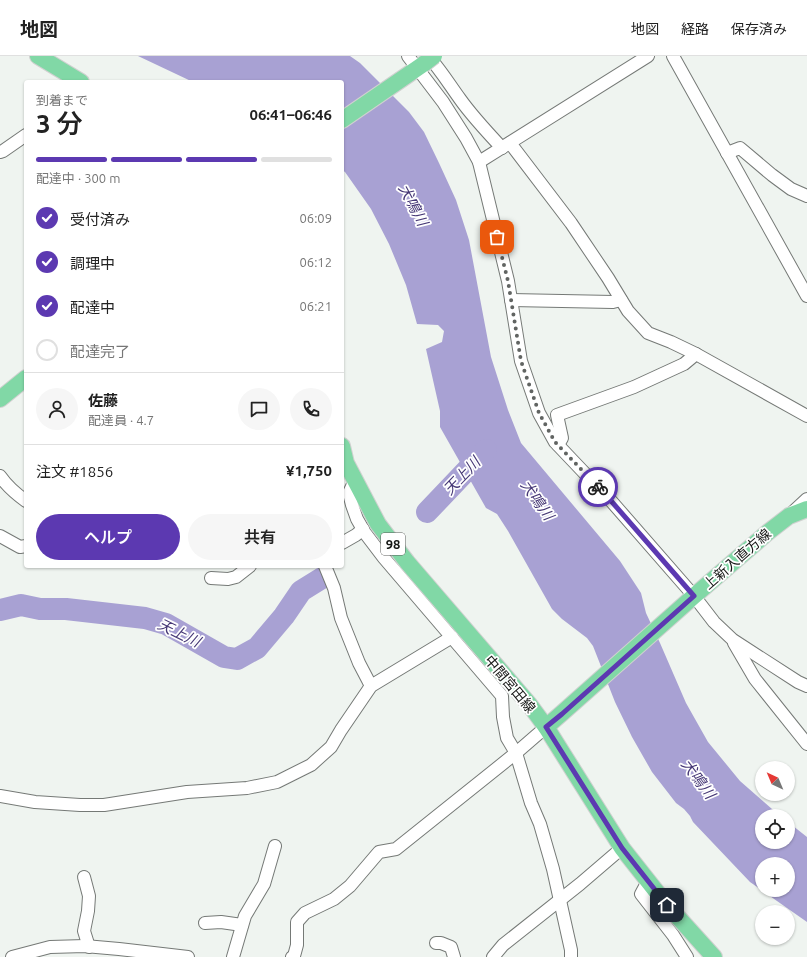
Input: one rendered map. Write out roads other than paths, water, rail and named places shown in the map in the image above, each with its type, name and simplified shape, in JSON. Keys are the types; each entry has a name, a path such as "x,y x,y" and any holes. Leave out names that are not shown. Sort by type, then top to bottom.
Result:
{"main road":[{"path":"38,56 78,80"},
{"path":"344,119 420,62"},
{"path":"0,399 24,380"},
{"name":"中間宮田線","path":"344,454 346,463 378,524 407,562 524,698 546,727 622,848 667,905 714,957"},
{"name":"上新入直方線","path":"546,727 767,533 789,516 807,509"}],"street":[{"path":"402,56 438,67 460,100 491,136 506,145 571,223 628,311 648,334 671,342 696,354 807,416"},
{"path":"479,162 648,56"},
{"path":"673,56 807,296"},
{"path":"420,62 479,162 508,281 521,361 539,413 555,442 612,502 691,599 714,622 733,640 798,682 807,686"},
{"path":"0,152 24,136"},
{"path":"727,153 740,148 791,189 807,196"},
{"path":"511,300 613,302 621,300"},
{"path":"558,445 562,438 557,415 634,387 684,364 696,354"},
{"path":"0,476 24,500"},
{"path":"355,480 349,493 357,519 363,529 384,558 502,696 503,717 507,738 516,753 531,803 540,824 553,869 571,950 571,957"},
{"path":"789,516 807,499"},
{"path":"344,542 356,536 363,529"},
{"path":"0,536 20,547 24,546"},
{"path":"211,578 236,577 247,568"},
{"path":"326,568 334,588 341,618 359,663 371,686"},
{"path":"0,796 35,802 80,806 104,805 188,792 247,788 277,782 311,765 331,747 371,686 452,637"},
{"path":"733,640 755,679 807,744"},
{"path":"292,957 294,956 297,945 297,922 305,913 334,899 350,886 379,852 396,849 516,753 546,727"},
{"path":"233,957 245,916 264,884 275,846"},
{"path":"493,957 503,945 580,884 622,848"},
{"path":"84,877 89,896 84,931 89,947"},
{"path":"648,881 641,894 673,935 687,957"},
{"path":"205,923 221,922 242,925"},
{"path":"436,943 441,943 451,947 454,957"},
{"path":"12,957 50,947 89,947 123,953 159,953 188,957"}],"water":[{"name":"犬鳴川","path":"138,56 350,56 360,63 409,112 424,132 456,200 469,240 491,357 508,410 521,443 620,561 641,593 646,613 686,703 708,742 740,781 755,794 755,801 763,801 772,809 755,809 755,849 795,849 795,828 807,837 807,922 795,914 795,905 783,905 771,897 795,897 795,857 755,857 755,886 693,822 684,809 676,803 652,772 632,737 615,702 593,646 587,638 562,619 552,609 497,514 486,508 440,427 440,411 426,349 442,342 444,331 438,325 417,324 406,285 389,244 371,209 344,171 344,80 189,80"}],"waterway":[{"name":"天上川","path":"427,512 486,450"},
{"name":"天上川","path":"0,610 21,605 40,609 66,609 145,618 166,624 224,657 237,659 257,648 284,616 301,591 322,578"}]}
